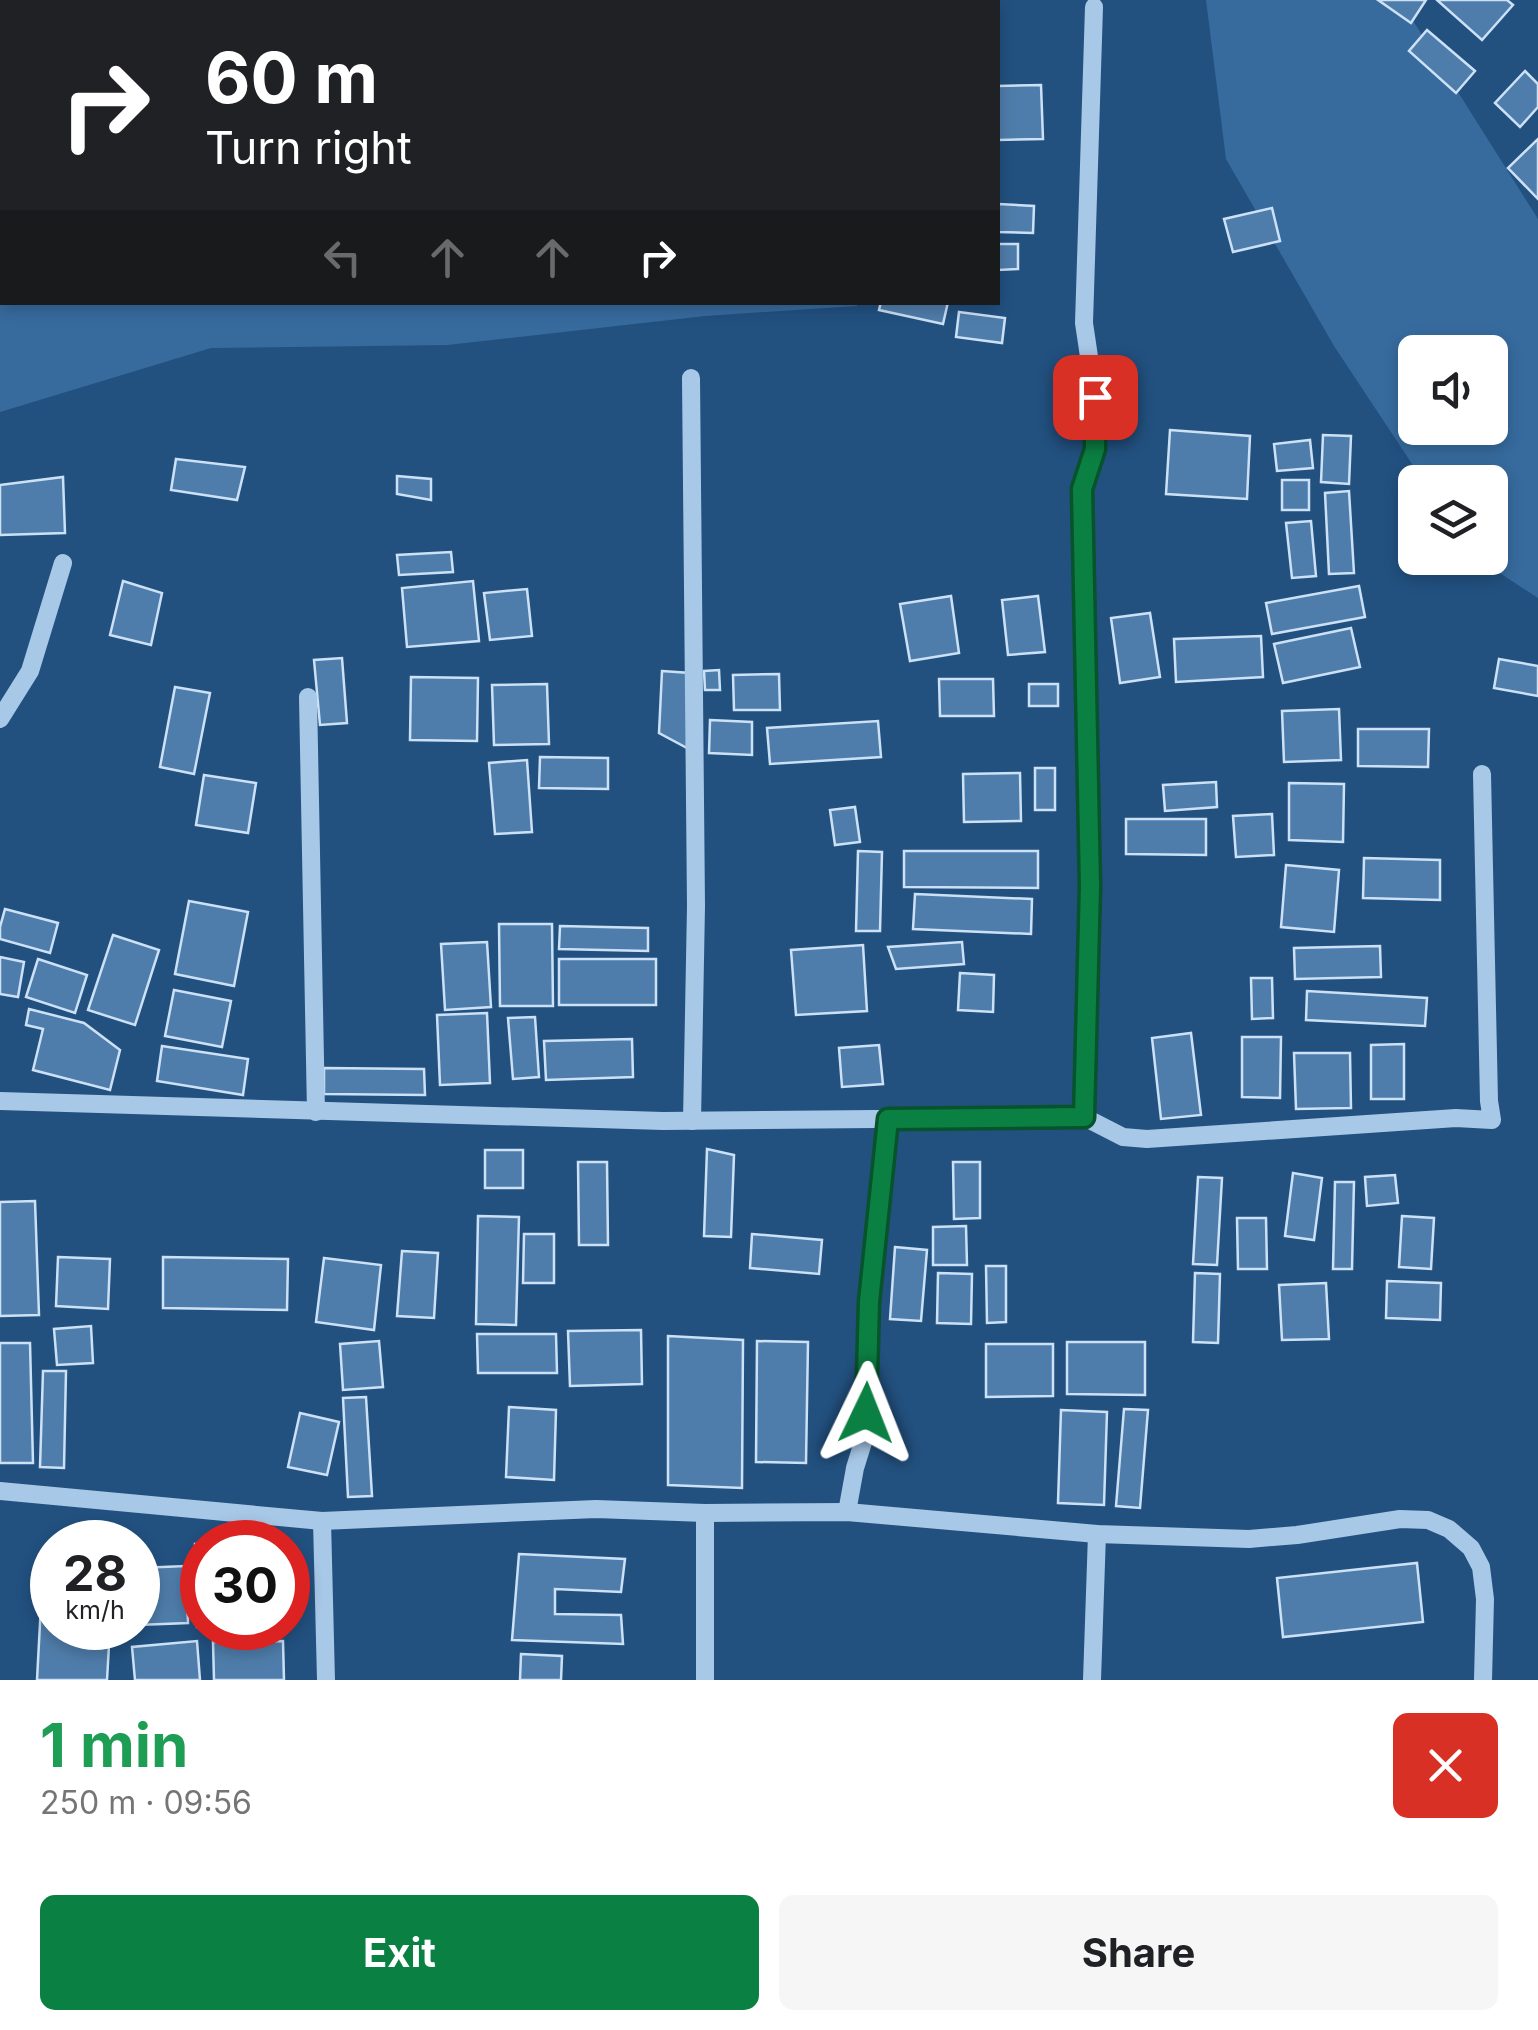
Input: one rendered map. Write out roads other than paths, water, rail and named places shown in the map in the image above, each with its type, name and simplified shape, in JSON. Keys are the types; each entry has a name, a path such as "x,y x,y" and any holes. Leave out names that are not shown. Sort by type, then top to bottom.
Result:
{"street":[{"path":"1084,1117 1090,886 1082,489 1095,449 1095,397 1084,324 1094,6"},
{"path":"692,378 696,906 692,1121"},
{"path":"0,719 30,671 63,563"},
{"path":"308,697 316,1112"},
{"path":"0,1101 692,1121 1084,1117 1123,1138 1147,1139 1456,1118 1492,1120 1482,774"},
{"path":"846,1512 864,1440 869,1302 888,1119"},
{"path":"0,1491 322,1521 596,1509 846,1512 1096,1534 1249,1539 1400,1519 1428,1520 1449,1528 1471,1548 1481,1567 1486,1598 1484,1680"},
{"path":"705,1680 706,1513"},
{"path":"322,1521 326,1680"},
{"path":"1092,1680 1096,1534"}]}
